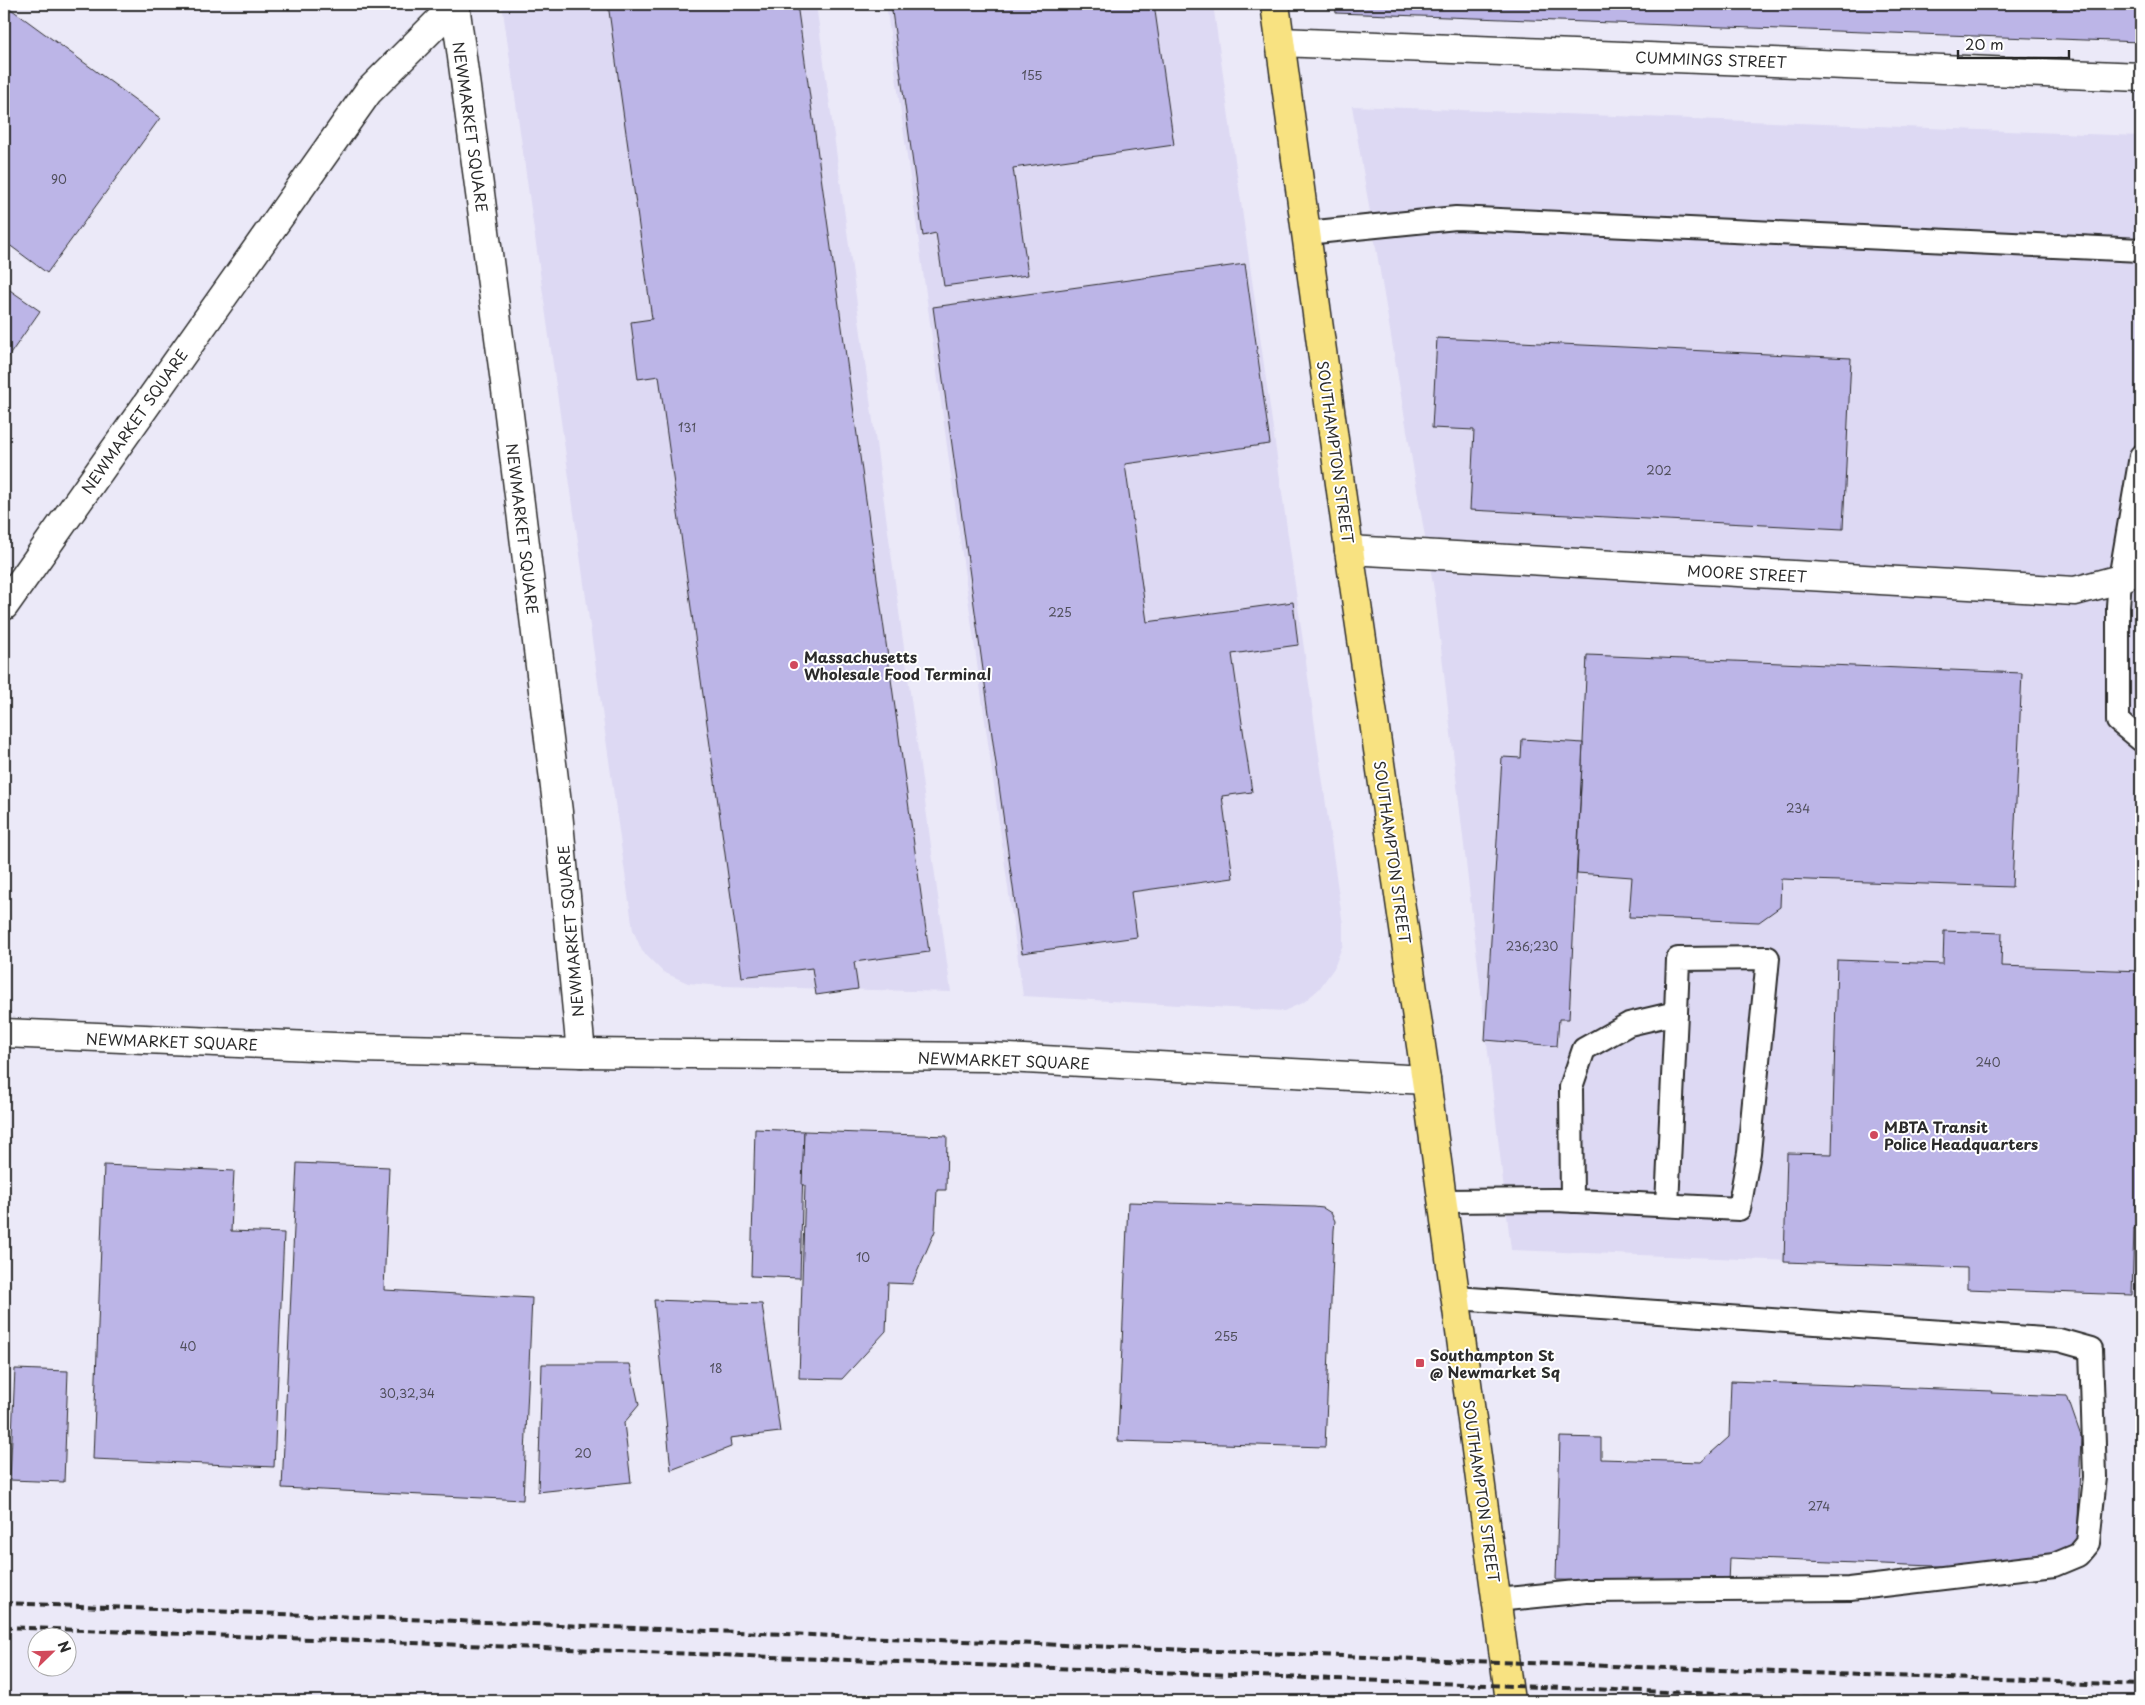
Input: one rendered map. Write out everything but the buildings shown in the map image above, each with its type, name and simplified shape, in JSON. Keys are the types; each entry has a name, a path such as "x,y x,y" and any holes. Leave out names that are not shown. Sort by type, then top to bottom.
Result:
{"main road":[{"name":"SOUTHAMPTON STREET","path":"1275,4 1349,550 1426,1080 1510,1701"}],"street":[{"name":"NEWMARKET SQUARE","path":"4,606 368,92 455,4"},
{"name":"NEWMARKET SQUARE","path":"455,4 505,380 558,812 581,1053"},
{"name":"CUMMINGS STREET","path":"1280,42 2141,77"},
{"name":"MOORE STREET","path":"1349,550 2051,591 2075,591 2130,574"},
{"name":"NEWMARKET SQUARE","path":"4,1033 358,1048 581,1053 988,1057 1426,1080"}],"lane":[{"path":"1306,233 1456,218 2141,250"},
{"path":"2118,721 2118,606 2130,574 2141,456"},
{"path":"2118,721 2141,719"},
{"path":"2118,721 2141,740"},
{"path":"1442,1201 1572,1201 1739,1209 1749,1153 1768,958 1678,959 1667,1205"},
{"path":"1572,1201 1571,1087 1584,1049 1629,1024 1676,1013"},
{"path":"1456,1298 2058,1340 2091,1349 2095,1478 2088,1543 2078,1556 2054,1566 1850,1589 1586,1591 1497,1600"}],"shaded area":[{"name":"Massachusetts Wholesale Food Terminal","path":"502,4 816,4 951,992 721,986 688,983 663,972 642,951 633,930"},
{"path":"886,4 1213,4 1343,925 1343,944 1334,968 1319,989 1304,1002 1284,1011 1023,996"},
{"path":"1352,106 2141,136 2141,1295 1967,1289 1967,1268 1511,1250 1435,596"}],"railway":[{"path":"4,1603 1442,1660 2141,1685"},
{"path":"4,1627 1897,1701"}],"place":[{"name":"Massachusetts Wholesale Food Terminal","path":"794,665"},
{"name":"MBTA Transit Police Headquarters","path":"1874,1135"},
{"name":"Southampton St @ Newmarket Sq","path":"1420,1363"}]}
